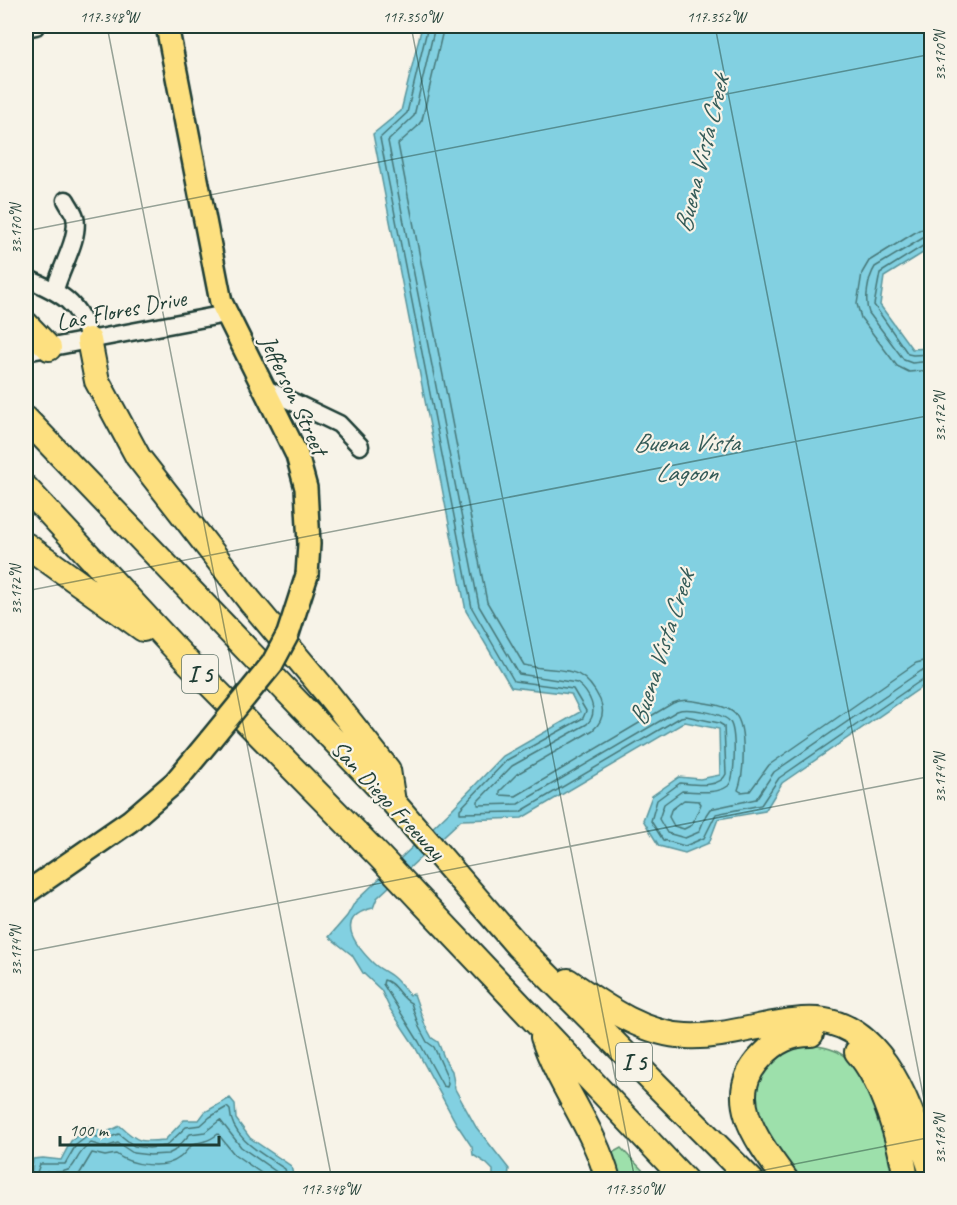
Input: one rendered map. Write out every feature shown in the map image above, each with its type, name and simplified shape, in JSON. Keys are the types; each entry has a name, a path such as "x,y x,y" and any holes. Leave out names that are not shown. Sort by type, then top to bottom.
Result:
{"highway":[{"path":"26,324 37,350"},
{"path":"89,340 97,381 138,458 242,592 388,770 393,802"},
{"name":"San Diego Freeway","path":"26,419 393,802 517,945 751,1179"},
{"name":"San Diego Freeway","path":"26,488 186,660 379,856 685,1179"},
{"path":"26,545 186,660"},
{"path":"517,945 606,1007 654,1030 684,1036 717,1035 802,1020 821,1019 854,1030 890,1070 906,1101 932,1173"},
{"path":"539,1026 551,1061 602,1155 608,1179"},
{"path":"786,1179 757,1140 746,1115 744,1102 748,1074 757,1060 780,1041 795,1035 824,1035 843,1042 855,1050 866,1062 880,1087 896,1134 906,1179"},
{"path":"896,1134 906,1143 920,1179"}],"main road":[{"name":"Jefferson Street","path":"26,893 130,821 175,782 272,664 288,634 307,575 309,544 306,488 297,455 221,302 167,26"}],"street":[{"path":"26,27 36,26"},
{"path":"55,290 58,274 75,235 75,217 66,201"},
{"path":"26,278 55,290 69,300 86,324 89,340"},
{"name":"Las Flores Drive","path":"37,350 226,314"},
{"path":"266,389 339,424 360,446"}],"green space":[{"path":"809,1045 836,1051 854,1066 878,1113 899,1179 796,1180 760,1126 755,1092 762,1073 778,1055 793,1048"},
{"path":"621,1148 651,1179 618,1179 610,1154"}],"water":[{"name":"Buena Vista Lagoon","path":"422,26 931,26 931,248 884,277 880,305 912,349 931,348 932,649 929,682 782,783 765,811 718,819 709,843 685,853 659,846 643,820 652,796 679,777 700,779 720,775 719,729 685,722 522,818 461,820 377,898 373,908 361,912 354,918 351,925 351,932 366,956 391,975 409,995 414,994 425,1025 432,1038 438,1042 452,1071 455,1089 476,1127 509,1169 508,1179 493,1179 493,1170 473,1155 472,1147 456,1123 381,990 363,973 352,955 329,937 347,916 355,902 451,810 503,756 580,712 571,694 511,687 466,611 373,134 401,111"},
{"path":"230,1098 235,1104 236,1119 250,1138 291,1166 294,1179 26,1179 26,1174 32,1171 33,1159 61,1160 71,1141 89,1126 105,1133 120,1126 140,1140 165,1140 184,1120 199,1120 205,1112"}],"water label":[{"name":"Buena Vista Creek","path":"701,154"},
{"name":"Buena Vista Creek","path":"661,648"}]}
